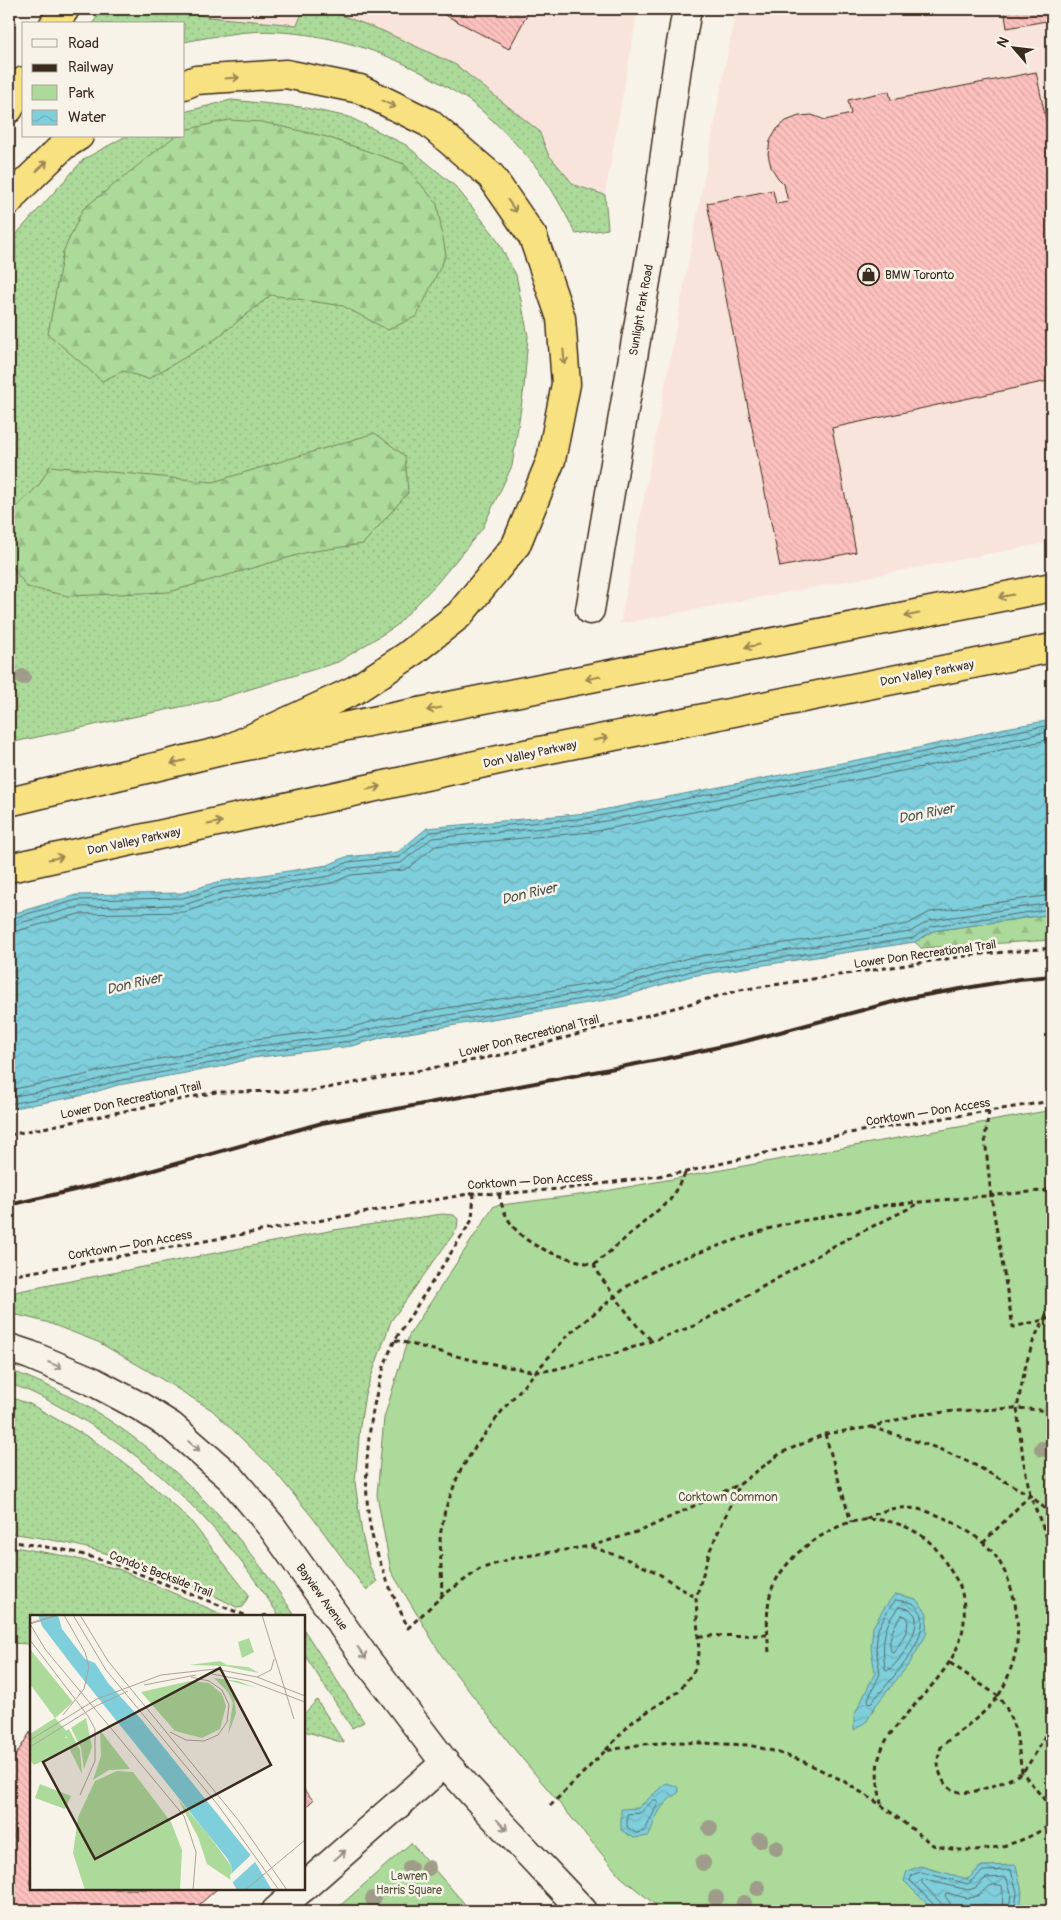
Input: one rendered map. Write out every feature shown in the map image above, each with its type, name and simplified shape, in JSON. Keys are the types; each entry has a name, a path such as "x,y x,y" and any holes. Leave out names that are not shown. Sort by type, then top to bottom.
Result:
{"highway":[{"path":"55,22 65,9"},
{"path":"185,84 196,80 286,74 360,89 429,123 491,176 533,237 561,318 566,384 552,460 516,545 459,615 408,656 355,690 226,750"},
{"path":"9,109 22,85"},
{"path":"9,201 15,192 63,146 76,138"},
{"path":"9,802 226,750 1052,587"},
{"name":"Don Valley Parkway","path":"9,868 530,753 1052,648"}],"street":[{"name":"Sunlight Park Road","path":"590,610 654,234 677,67 688,9"},
{"name":"Bayview Avenue","path":"9,1348 92,1381 139,1406 171,1426 231,1478 272,1527 364,1656 446,1763 583,1911"},
{"path":"305,1886 446,1763"},
{"path":"276,1911 301,1890"}],"path":[{"name":"Lower Don Recreational Trail","path":"9,1135 216,1092 310,1091 506,1054 740,990 972,954 1052,948"},
{"name":"Corktown — Don Access","path":"9,1276 474,1193 499,1194 571,1188 686,1172 842,1135 1052,1101"},
{"path":"989,1111 985,1138 991,1196 1013,1327 1052,1318"},
{"path":"594,1265 670,1200 686,1172"},
{"path":"442,1596 440,1536 450,1494 459,1474 475,1448 505,1407 569,1334 640,1278 668,1263 780,1225 887,1205 1052,1190"},
{"path":"474,1193 472,1220 395,1340 388,1354 377,1389 368,1447 368,1494 372,1532 383,1573 408,1628 442,1596 480,1568 513,1558 590,1546 643,1530 740,1484 781,1453 825,1434 871,1426 915,1415 1017,1408 1052,1411"},
{"path":"499,1194 507,1217 520,1234 533,1244 548,1253 594,1265 615,1296 652,1342"},
{"path":"395,1340 472,1360 536,1372 612,1356 694,1326 842,1242 923,1202"},
{"path":"1052,1304 1034,1339 1026,1364 1017,1408 1022,1458 1030,1495 1052,1550"},
{"path":"871,1426 953,1454 1030,1495 1052,1515"},
{"path":"825,1434 851,1522"},
{"path":"550,1806 633,1721 684,1687 697,1664 699,1636 696,1598 710,1550 740,1484"},
{"path":"983,1543 1030,1495"},
{"path":"865,1520 880,1512 911,1508 943,1518 983,1543 998,1559 1010,1586 1018,1625 1012,1667 998,1696 941,1747 937,1757 937,1767 943,1783 948,1788 957,1792 970,1793 1006,1781 1022,1772 1052,1722"},
{"path":"769,1652 767,1635 768,1612 773,1586 788,1562 808,1544 830,1531 851,1522 865,1520 882,1520 898,1524 928,1540 945,1562 960,1587 964,1607 963,1630 958,1649 950,1663 888,1736 879,1757 877,1774 882,1805"},
{"name":"Condo's Backside Trail","path":"9,1541 51,1547 109,1562 244,1615"},
{"path":"590,1546 656,1572 696,1598"},
{"path":"699,1636 767,1635"},
{"path":"950,1663 998,1696 1010,1712 1016,1732 1022,1772 1052,1809"},
{"path":"605,1750 643,1744 711,1743 759,1747 821,1768 862,1791 933,1845 961,1851 976,1851 1032,1837 1052,1823"},
{"path":"1052,1838 1049,1851 1052,1889"}],"shaded area":[{"path":"167,9 304,9 297,25 210,17"},
{"path":"325,9 638,9 605,195 574,185 548,154 539,131 456,65 383,31"},
{"name":"BMW Toronto","path":"736,9 1052,9 1052,542 620,624"}],"green space":[{"path":"103,9 167,9 210,17 297,25 304,9 325,9 383,31 456,65 539,131 548,154 574,185 605,195 608,229 576,234 539,171 495,123 471,102 426,75 387,56 346,43 303,34 269,31 245,32 185,42 185,22 93,22"},
{"path":"231,100 301,107 349,117 406,145 456,187 495,236 516,275 528,336 524,388 512,466 482,529 438,582 396,626 338,662 218,699 9,743 9,250 19,231 84,159 122,138 185,138 185,112"},
{"path":"229,120 262,122 327,137 404,164 437,204 446,255 417,316 388,330 343,306 271,295 213,341 148,379 123,371 102,381 48,334 63,252 83,209 172,138 185,138 185,130"},
{"path":"375,433 405,456 408,493 363,544 308,552 169,592 68,596 27,587 9,562 9,514 39,485 50,466 213,482"},
{"path":"1052,914 1052,940 921,948 915,942 933,931"},
{"name":"Corktown Common","path":"1052,1110 1052,1911 663,1911 621,1877 515,1750 442,1656 391,1571 377,1495 384,1418 409,1335 494,1206 595,1193"},
{"path":"442,1214 454,1215 458,1219 457,1229 391,1321 365,1394 355,1482 362,1534 369,1565 377,1582 366,1590 313,1518 271,1467 212,1410 98,1342 46,1322 9,1313 9,1293 334,1230"},
{"path":"9,1370 53,1389 95,1412 135,1439 172,1469 206,1502 268,1576 294,1615 278,1615 237,1556 188,1501 161,1476 102,1432 71,1413 41,1397 9,1384"},
{"path":"9,1397 30,1404 93,1440 139,1474 189,1519 249,1595 243,1607 238,1608 170,1576 103,1552 57,1541 9,1533"},
{"path":"9,1546 65,1556 118,1569 224,1615 30,1615 30,1644 9,1643"},
{"path":"305,1632 364,1722 352,1728 305,1656"},
{"path":"317,1700 344,1743 305,1731 305,1713"},
{"name":"Lawren Harris Square","path":"411,1843 471,1911 334,1911"}],"water":[{"name":"Don River","path":"1052,720 1052,914 933,931 915,942 691,976 618,998 384,1037 352,1046 252,1058 219,1067 118,1085 85,1095 9,1109 9,915 76,895 182,893 217,882 328,865 346,857 398,852 427,828 587,813"},
{"path":"895,1594 916,1599 927,1613 926,1635 910,1663 876,1705 867,1721 854,1730 854,1716 875,1673 871,1648 873,1627"},
{"path":"666,1783 677,1786 679,1792 660,1811 649,1836 634,1838 621,1830 621,1809 638,1808"},
{"path":"1016,1865 1022,1892 1020,1911 934,1911 904,1881 907,1871 920,1866 968,1879 981,1866"}],"building":[{"path":"434,9 530,9 509,49"},
{"path":"1004,9 1052,9 1052,20 1007,28"},
{"name":"BMW Toronto","path":"1036,72 1052,149 1052,380 832,428 856,552 780,567 707,203 773,190 776,204 788,202 784,184 771,167 768,154 770,141 777,129 786,121 799,116 812,115 825,120 851,114 848,100 889,91 891,100"},
{"path":"30,1733 30,1890 216,1890 192,1911 9,1911 9,1766"},
{"path":"305,1791 313,1800 305,1808"}],"railway":[{"path":"9,1205 118,1180 322,1123 668,1058 746,1041 908,998 1019,979 1052,976"}],"place":[{"name":"BMW Toronto","path":"869,275"}]}
